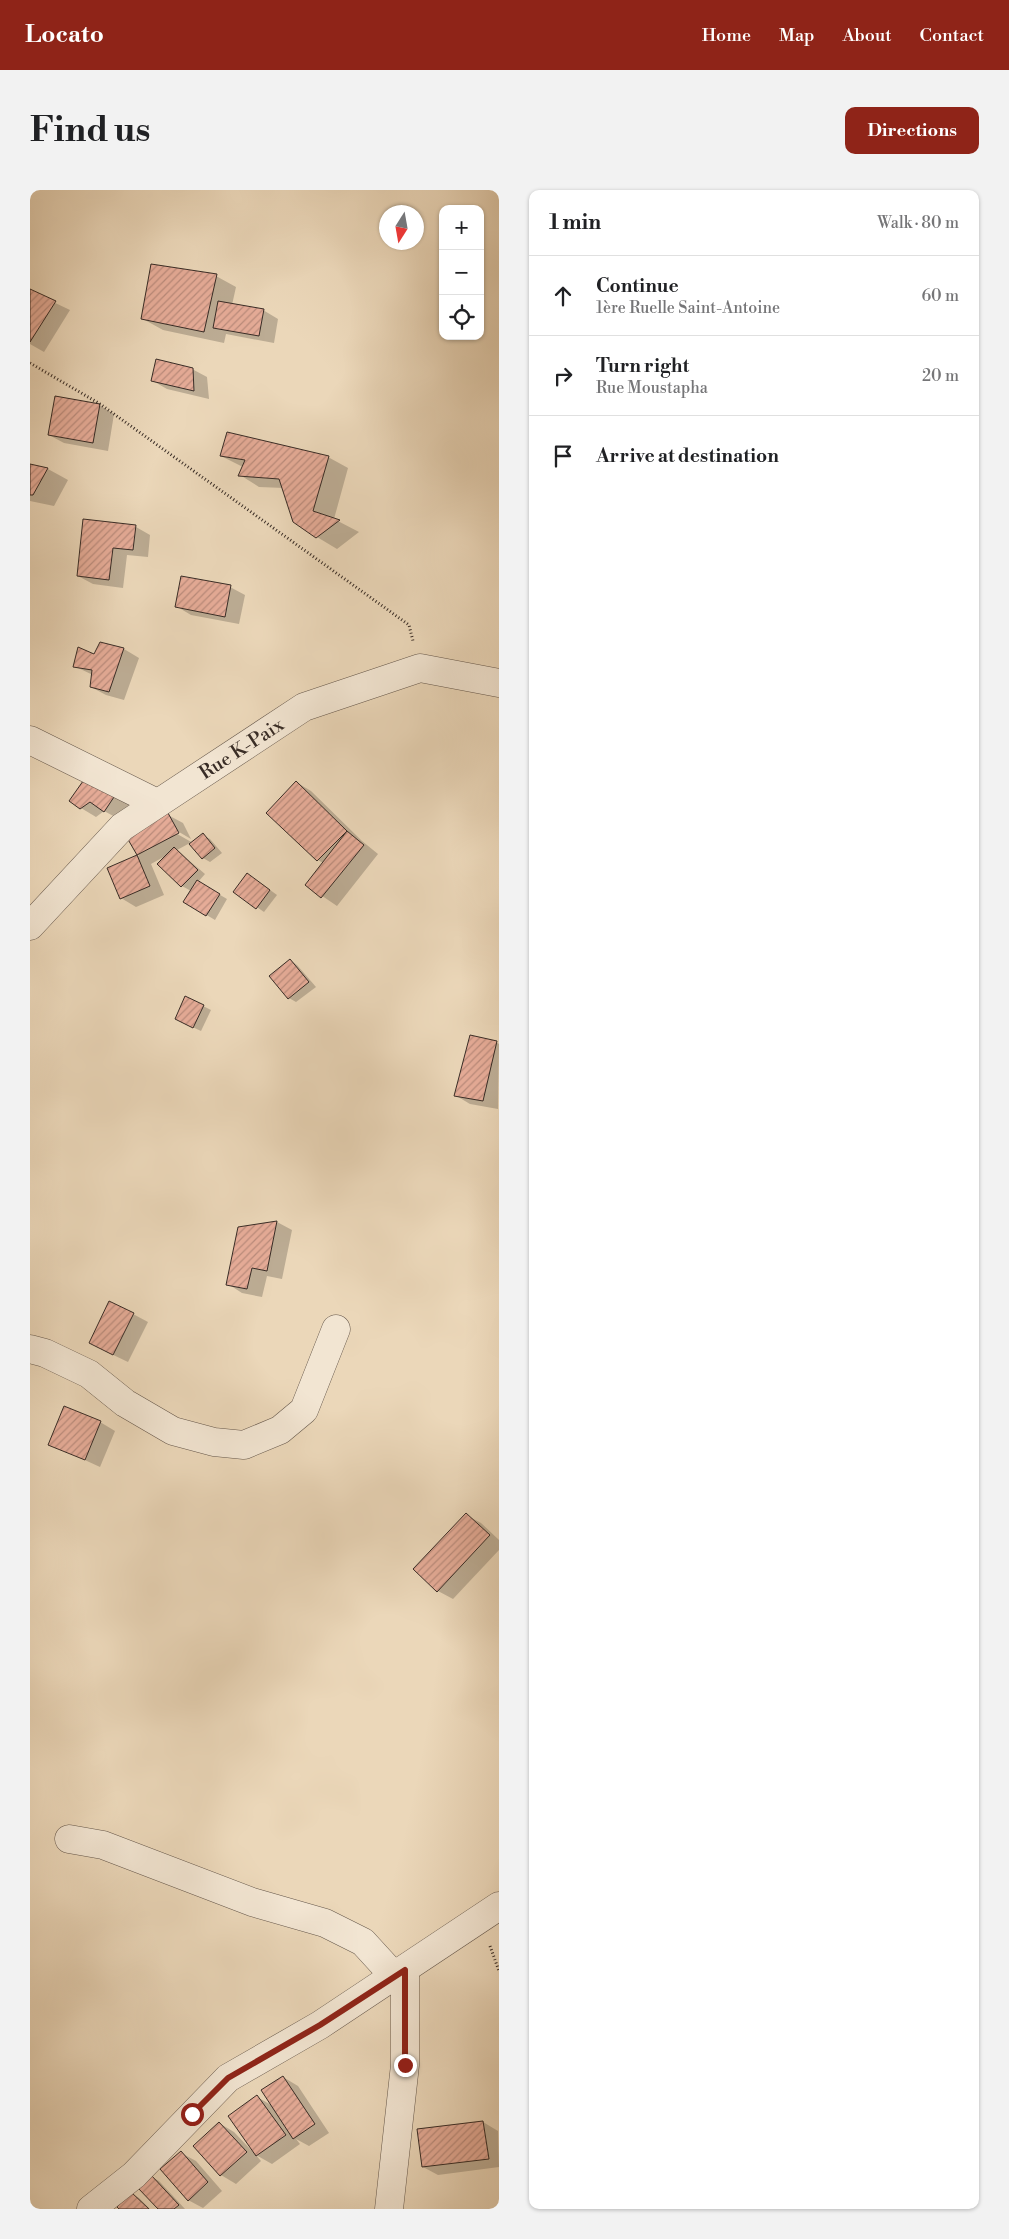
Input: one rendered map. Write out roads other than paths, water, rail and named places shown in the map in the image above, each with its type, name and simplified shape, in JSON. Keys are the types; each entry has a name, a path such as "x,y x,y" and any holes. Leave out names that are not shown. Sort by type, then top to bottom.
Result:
{"street":[{"name":"Rue K-Paix","path":"30,926 122,827 304,708 420,668 499,684"},
{"path":"30,740 157,803"},
{"path":"30,1348 89,1374 125,1403 173,1431 214,1442 244,1445 280,1430 304,1410 336,1329"},
{"path":"69,1839 103,1844 252,1902 325,1924 362,1942 400,1974 405,2065 389,2209"},
{"path":"91,2209 134,2175 228,2078 320,2025 400,1974 499,1906"}]}
